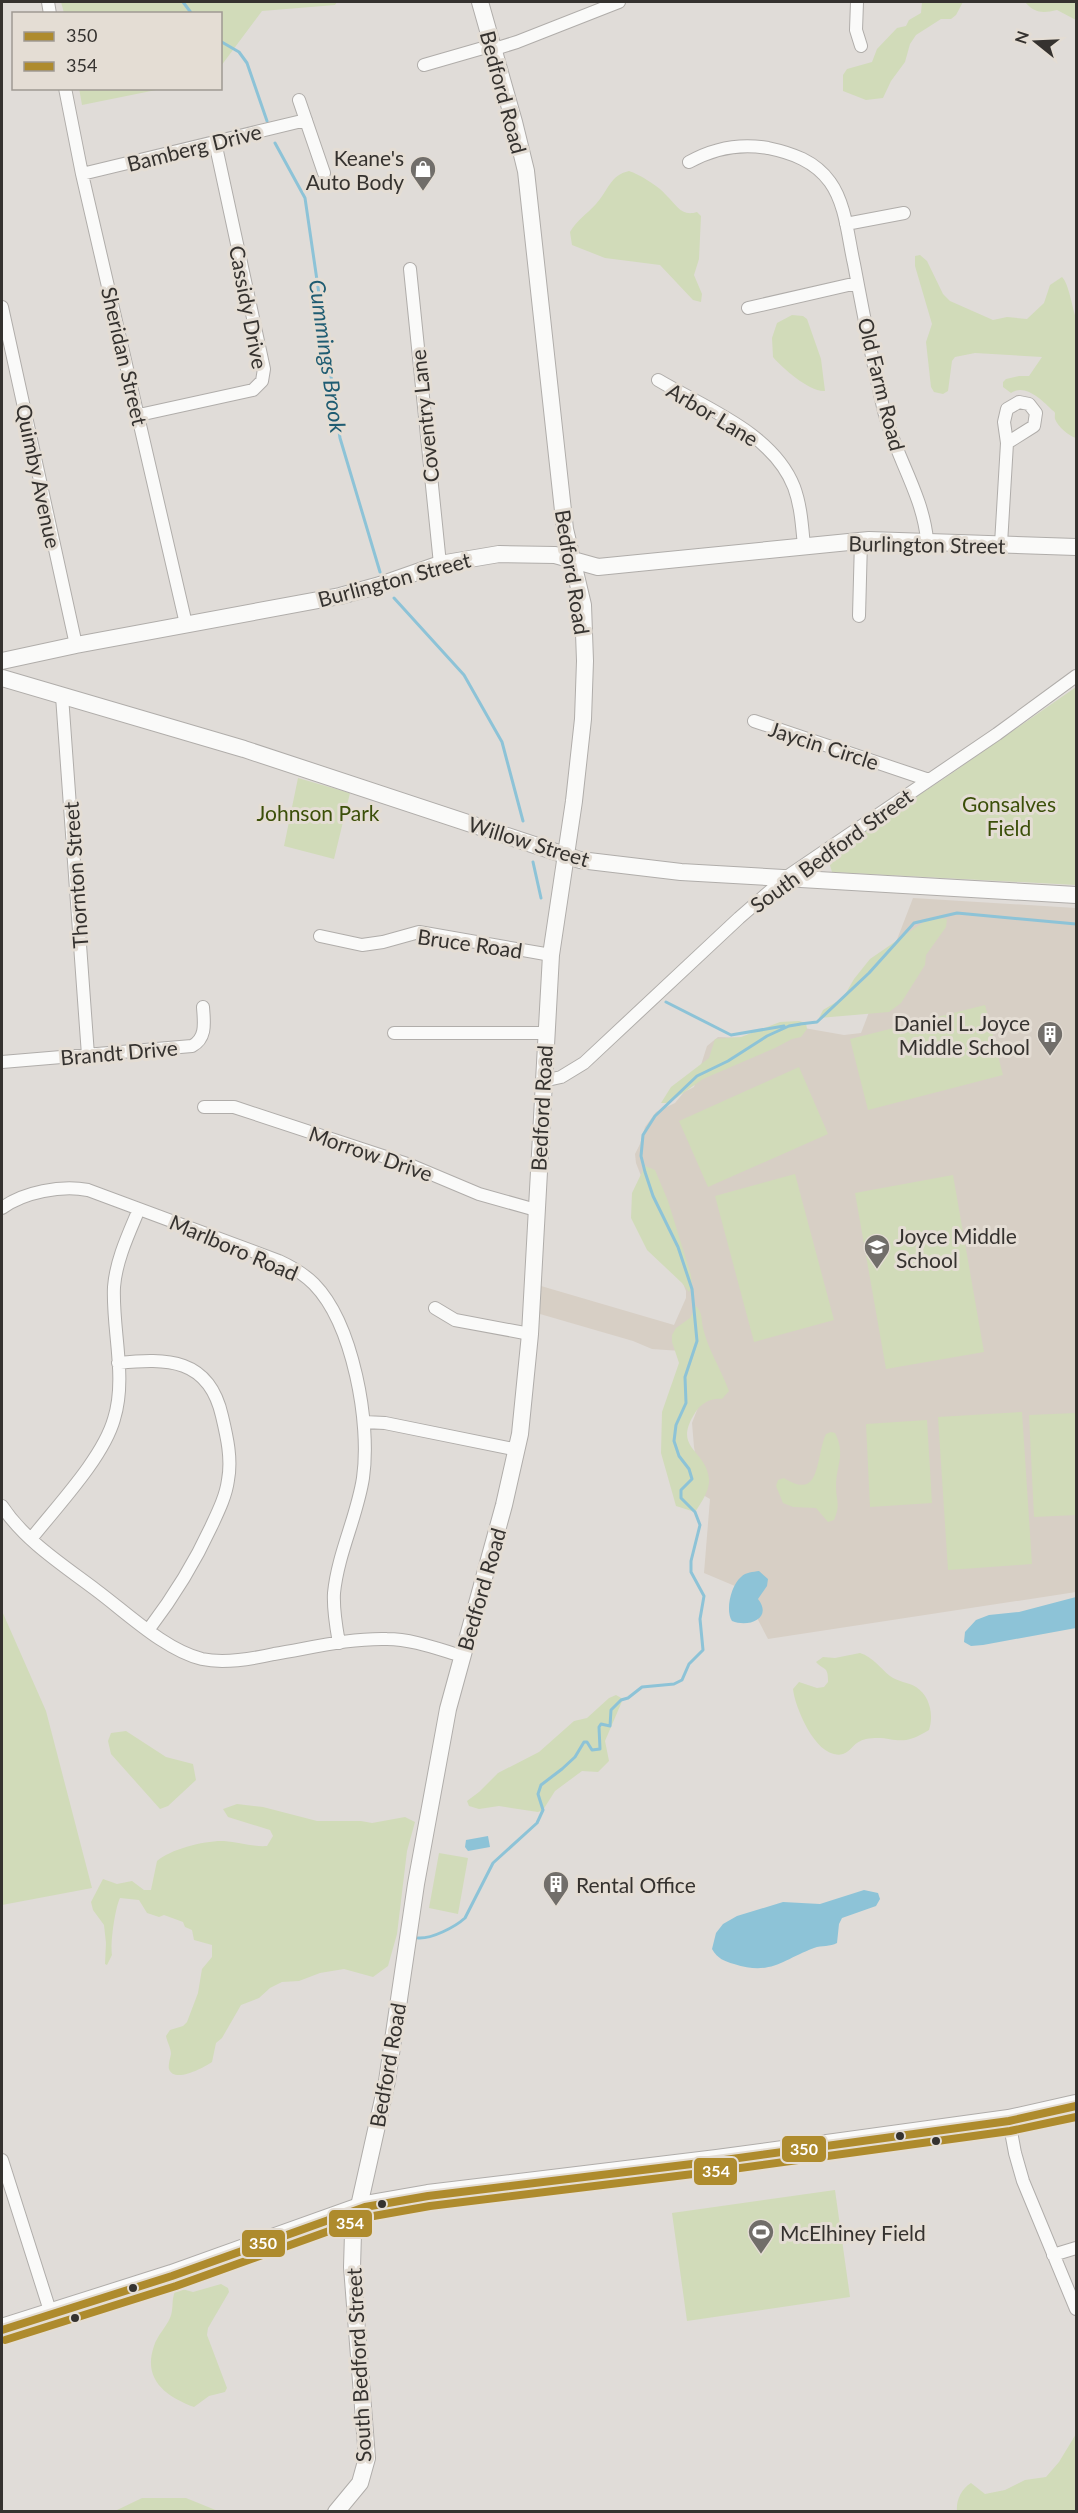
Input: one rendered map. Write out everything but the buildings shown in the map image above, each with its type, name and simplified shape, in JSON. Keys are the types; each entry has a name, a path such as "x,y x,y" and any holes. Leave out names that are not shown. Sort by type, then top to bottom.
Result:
{"highway":[{"path":"2,2330 155,2282 357,2210 428,2196 717,2161 1009,2121 1077,2106"}],"street":[{"name":"Bedford Road","path":"357,2210 387,2081 423,1843 448,1709 518,1450 530,1334 551,955 580,744 585,677 583,605 565,528 526,171 480,2"},
{"path":"424,65 517,42 619,2"},
{"path":"857,2 856,30 861,46"},
{"name":"Sheridan Street","path":"65,90 82,174 186,624"},
{"path":"299,100 324,173"},
{"name":"Bamberg Drive","path":"82,174 306,120"},
{"name":"Cassidy Drive","path":"139,415 250,390 258,386 263,378 264,369 215,142"},
{"name":"Old Farm Road","path":"689,162 709,153 740,146 761,147 799,157 822,171 832,185 846,224 884,412 924,519 927,540"},
{"path":"846,224 904,213"},
{"name":"Coventry Lane","path":"410,268 440,564"},
{"path":"748,308 858,283"},
{"name":"Quimby Avenue","path":"2,307 76,645"},
{"name":"Arbor Lane","path":"658,380 754,436 774,454 785,469 796,494 804,546"},
{"path":"1001,544 1007,443"},
{"path":"859,616 861,540"},
{"name":"Burlington Street","path":"2,661 340,596 440,564 506,554 552,555 598,567 861,540 927,540 1077,547"},
{"name":"South Bedford Street","path":"543,1081 561,1077 584,1063 785,878 1077,676"},
{"name":"Willow Street","path":"2,678 243,749 586,861 646,869 1077,895"},
{"name":"Thornton Street","path":"62,696 88,1054"},
{"name":"Jaycin Circle","path":"754,721 929,780"},
{"name":"Bruce Road","path":"320,936 362,945 419,932 551,955"},
{"name":"Brandt Drive","path":"2,1062 192,1046 204,1033 203,1007"},
{"path":"394,1033 545,1033"},
{"name":"Morrow Drive","path":"204,1107 235,1107 410,1165 479,1194 536,1210"},
{"name":"Marlboro Road","path":"2,1208 24,1197 72,1189 88,1190 279,1261 296,1270 314,1284 332,1310 351,1356 364,1422 363,1477 334,1593 339,1643"},
{"path":"31,1539 76,1482 108,1436 119,1400 115,1278 139,1209"},
{"path":"435,1308 454,1320 530,1334"},
{"path":"118,1363 162,1361 183,1365 200,1375 217,1397 229,1449 228,1480 216,1515 188,1574 149,1629"},
{"path":"364,1422 385,1423 518,1450"},
{"path":"2,1506 31,1539 168,1643 186,1653 217,1661 262,1657 339,1643 377,1639 402,1640 462,1656"},
{"path":"1009,2121 1018,2163 1053,2255 1077,2309"},
{"path":"2,2160 51,2314"},
{"name":"South Bedford Street","path":"336,2511 360,2483 366,2465 352,2266 352,2239 357,2210"},
{"path":"1053,2255 1077,2248"}],"shaded area":[{"name":"Joyce Middle School","path":"913,898 1076,908 1076,1592 768,1639 742,1589 704,1573 710,1499 703,1495 694,1447 692,1423 699,1405 695,1352 652,1349 633,1341 540,1314 541,1286 674,1325 686,1298 686,1291 636,1163 635,1154 645,1127 656,1112 675,1103 684,1092 694,1087 707,1046 718,1037 746,1038 804,1028 844,1035 861,1033"}],"green space":[{"path":"61,2 337,2 335,5 262,11 222,65 222,12 64,12"},
{"path":"922,2 963,2 951,19 941,19 916,35 910,44 905,62 891,81 883,98 866,100 843,91 843,75 847,69 872,62 877,49 897,28 906,26 909,20 921,13"},
{"path":"1025,2 1076,2 1076,20 1057,10 1036,11"},
{"path":"79,90 156,90 82,105"},
{"path":"629,171 654,185 683,211 697,212 701,216 699,259 694,275 702,294 701,302 693,300 660,265 605,258 572,245 570,232 573,228 596,204 613,180"},
{"path":"920,255 927,261 943,294 950,301 993,320 1007,317 1027,319 1044,303 1050,285 1062,277 1076,318 1076,438 1061,428 1056,422 1054,412 1039,398 1022,390 1011,393 1003,387 1006,379 1029,376 1042,357 975,353 955,357 952,361 948,391 943,394 934,392 931,387 926,342 932,324 915,266 915,256"},
{"path":"792,315 803,316 807,319 821,359 825,391 819,391 805,384 773,357 772,338 777,323"},
{"name":"Gonsalves Field","path":"1076,687 1076,885 832,872 829,862 835,850 945,778"},
{"name":"Johnson Park","path":"298,778 350,793 334,859 284,846"},
{"path":"931,917 947,919 946,927 926,955 925,965 901,1003 889,1012 819,1018 823,1010 843,998 870,959"},
{"path":"985,1005 1003,1075 868,1110 850,1039"},
{"path":"780,1022 806,1023 807,1029 801,1037 703,1079 669,1103 661,1103 671,1087 709,1058 715,1039 741,1037"},
{"path":"799,1067 828,1134 708,1187 679,1121"},
{"path":"645,1166 655,1170 668,1201 691,1275 692,1284 689,1292 647,1250 631,1218 632,1193"},
{"path":"795,1174 834,1320 754,1342 715,1196"},
{"path":"953,1175 984,1352 886,1369 855,1193"},
{"path":"696,1306 701,1314 708,1344 729,1391 722,1399 710,1400 700,1406 689,1425 687,1434 689,1442 707,1469 709,1479 707,1492 695,1512 676,1506 661,1453 662,1412 679,1363 672,1335 676,1328 690,1318"},
{"path":"1022,1412 1032,1564 948,1570 938,1417"},
{"path":"1076,1413 1076,1515 1034,1517 1029,1415"},
{"path":"927,1420 932,1503 870,1507 866,1424"},
{"path":"835,1433 840,1454 836,1479 837,1510 834,1520 828,1522 816,1508 793,1507 783,1503 776,1486 778,1480 784,1478 796,1484 811,1481 826,1434"},
{"path":"2,1611 46,1711 92,1888 2,1905"},
{"path":"860,1653 873,1660 893,1678 913,1685 925,1695 930,1706 929,1730 903,1740 866,1739 858,1742 846,1753 833,1754 816,1742 809,1731 798,1708 793,1689 799,1682 817,1688 824,1687 828,1682 827,1673 816,1662 823,1657 835,1658"},
{"path":"616,1695 623,1699 605,1741 609,1761 598,1772 582,1771 555,1791 543,1810 538,1812 499,1806 479,1809 469,1806 467,1801 498,1773 539,1752 574,1721 587,1718 609,1698"},
{"path":"126,1731 166,1757 193,1764 196,1780 168,1806 160,1809 111,1754 108,1741 111,1733"},
{"path":"237,1804 263,1807 317,1821 372,1823 405,1817 415,1822 407,1851 397,1934 388,1966 373,1977 344,1969 320,1973 299,1981 282,1982 270,1988 259,1998 241,2005 222,2038 216,2043 212,2062 190,2073 177,2075 169,2069 171,2052 166,2036 170,2030 183,2026 187,2022 198,1993 202,1969 212,1957 212,1945 194,1940 192,1930 185,1927 183,1922 164,1915 159,1917 147,1913 139,1900 120,1898 113,1926 112,1955 107,1965 105,1964 104,1925 93,1910 91,1902 103,1879 117,1884 132,1881 144,1890 151,1890 157,1861 179,1849 217,1841 267,1846 273,1836 270,1830 228,1817 223,1809"},
{"path":"439,1853 468,1858 458,1914 429,1908"},
{"name":"McElhiney Field","path":"835,2190 850,2297 687,2321 672,2213"},
{"path":"221,2284 228,2288 229,2292 208,2328 207,2335 227,2388 225,2392 209,2396 194,2407 175,2398 159,2386 151,2368 151,2358 155,2342 171,2315 175,2291 182,2289 193,2292"},
{"path":"1076,2434 1076,2511 957,2511 957,2503 964,2488 971,2483 985,2494 1005,2490 1025,2480 1046,2477 1059,2462"},
{"path":"142,2498 186,2498 218,2511 115,2511"}],"water":[{"path":"759,1571 768,1579 767,1586 758,1599 763,1611 761,1616 752,1622 732,1621 729,1605 734,1586 743,1575"},
{"path":"1076,1597 1076,1628 983,1645 971,1646 964,1642 965,1632 976,1620 989,1615 1019,1612"},
{"path":"488,1836 490,1847 468,1851 465,1847 466,1840"},
{"path":"864,1890 878,1893 880,1899 876,1906 842,1918 837,1943 814,1948 776,1965 758,1968 724,1961 712,1949 716,1933 723,1924 737,1916 783,1902 820,1904"}],"waterway":[{"name":"Cummings Brook","path":"183,2 190,12"},
{"name":"Cummings Brook","path":"222,42 239,52 247,63 267,121"},
{"name":"Cummings Brook","path":"275,143 305,198 340,438 380,572"},
{"name":"Cummings Brook","path":"394,598 464,675 502,742 523,821"},
{"name":"Cummings Brook","path":"533,862 541,898"},
{"name":"Cummings Brook","path":"800,1024 817,1022 869,973 914,923 957,913 1076,924"},
{"name":"Cummings Brook","path":"666,1002 731,1035 784,1026"},
{"path":"418,1938 430,1937 443,1932 465,1918 493,1863 537,1823 543,1810 538,1794 541,1785 575,1757 584,1742 587,1742 592,1750 600,1749 599,1727 601,1724 610,1726 611,1710 621,1700 628,1698 642,1687 674,1684 682,1680 689,1664 703,1650 700,1619 704,1596 691,1572 691,1561 700,1525 695,1512 681,1498 681,1490 692,1479 689,1469 679,1456 674,1441 676,1425 686,1403 685,1377 697,1341 692,1289 678,1247 653,1196 645,1172 641,1156 643,1135 655,1116 697,1076 728,1061 767,1036 789,1026 801,1024"}],"transit line":[{"name":"350","path":"2,2330 172,2276 365,2207 428,2196 717,2161 1009,2121 1076,2106"},
{"name":"354","path":"5,2340 176,2286 368,2217 430,2206 718,2171 1010,2131 1076,2117"}],"place":[{"name":"Keane's Auto Body","path":"423,192"},
{"name":"Daniel L. Joyce Middle School","path":"1050,1057"},
{"name":"Joyce Middle School","path":"877,1270"},
{"name":"Rental Office","path":"556,1907"},
{"name":"McElhiney Field","path":"761,2255"}]}
